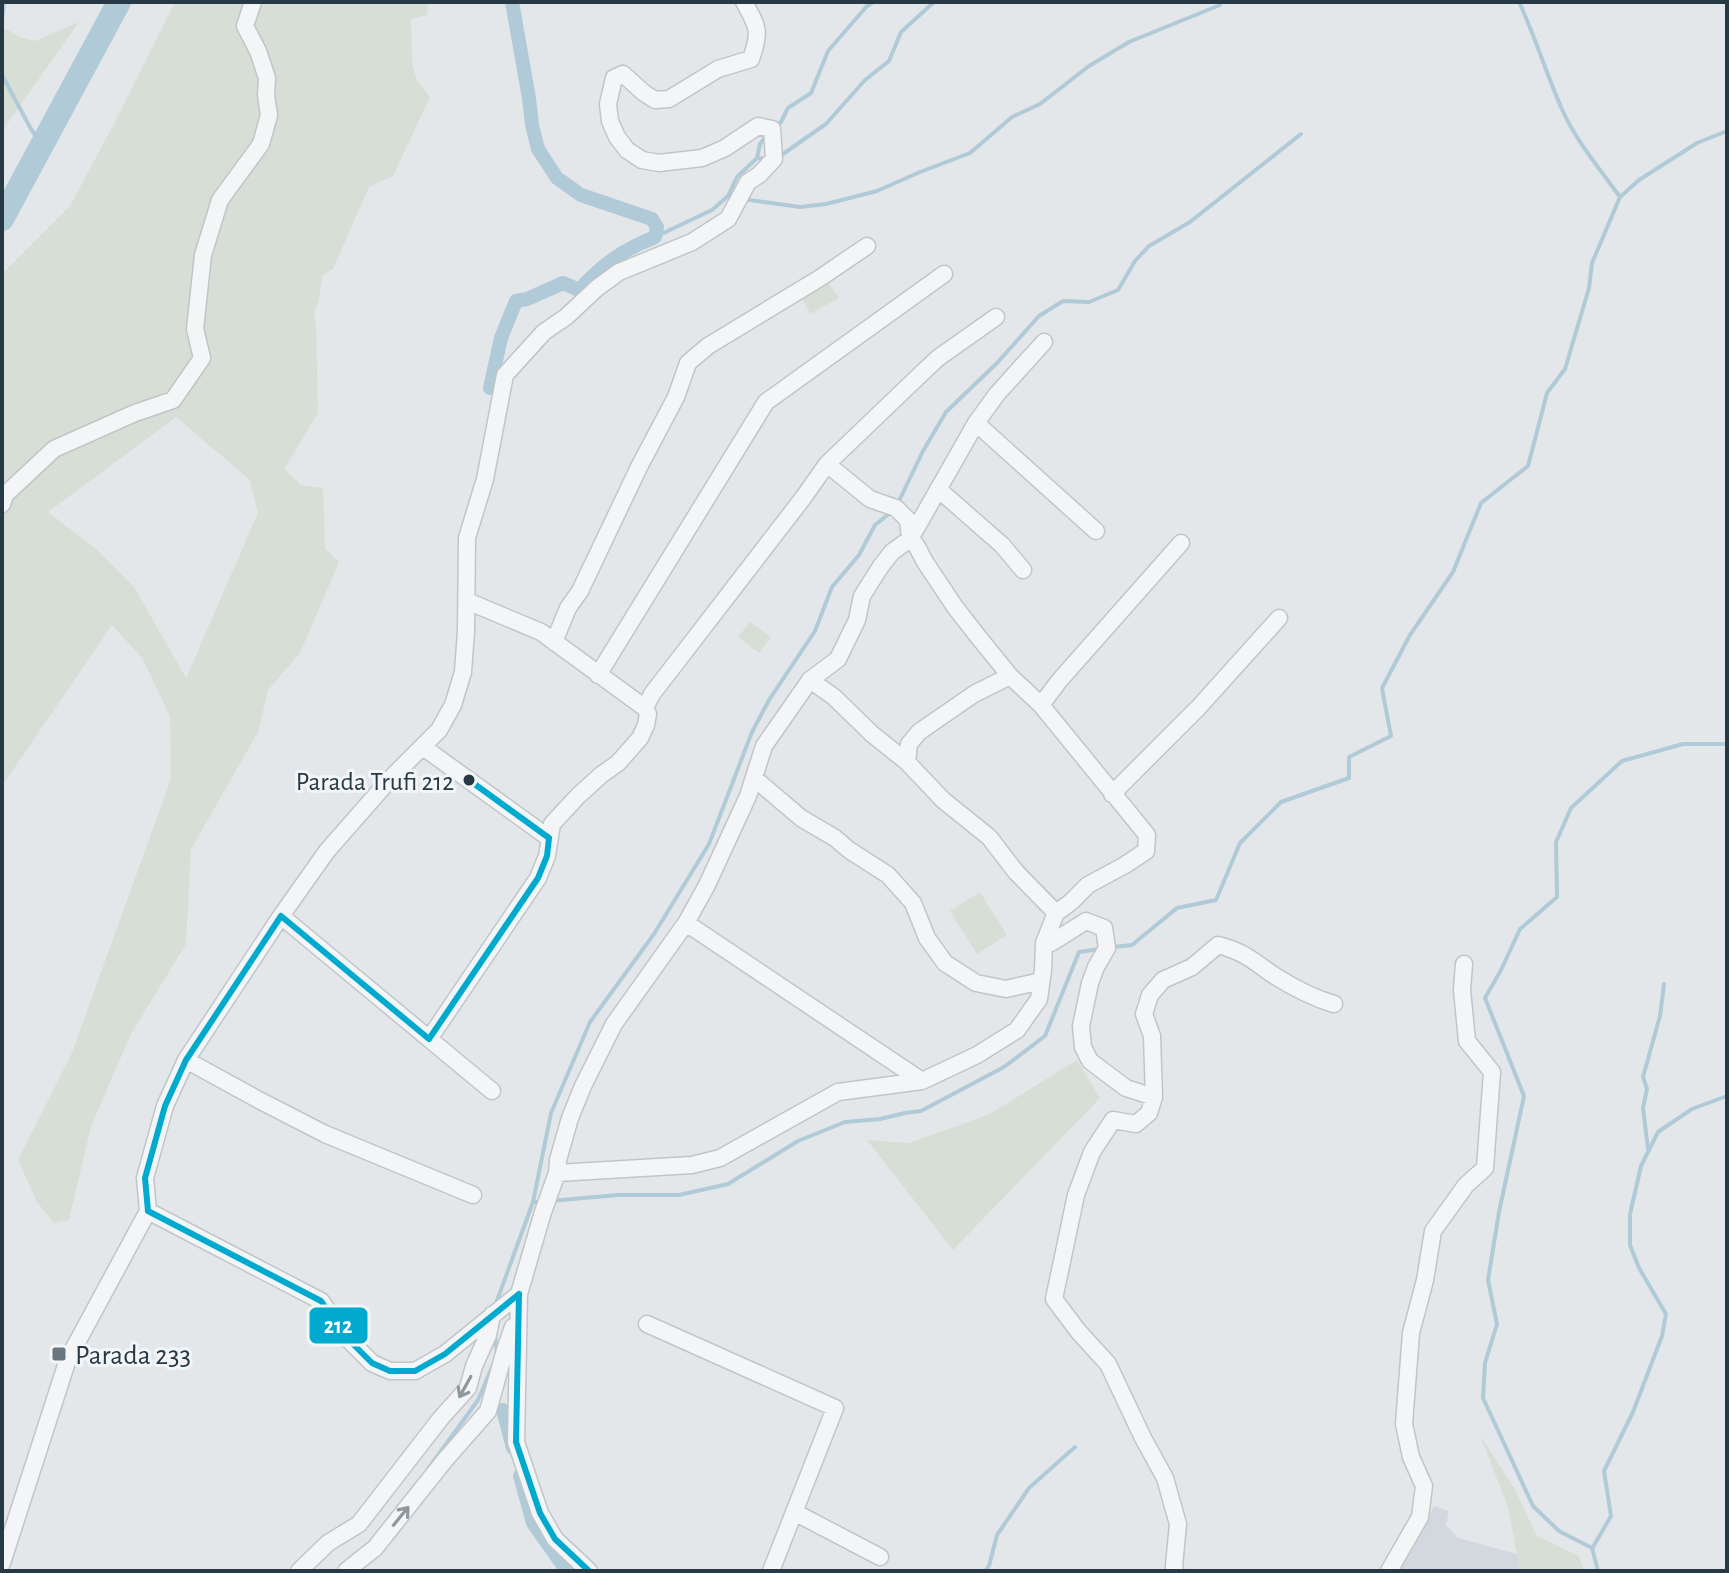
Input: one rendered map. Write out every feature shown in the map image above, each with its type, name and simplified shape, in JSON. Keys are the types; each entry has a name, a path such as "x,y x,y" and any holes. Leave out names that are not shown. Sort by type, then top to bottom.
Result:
{"street":[{"path":"2,504 5,495 54,449 135,413 173,400 202,358 195,329 203,255 220,200 261,144 269,115 267,78 245,26 253,2"},
{"path":"2,1563 68,1359 148,1211 145,1178 165,1106 186,1060 327,851 391,778 439,730 453,705 463,672 467,538 485,479 505,375 544,332 619,272 692,242 728,219 748,182 774,159 772,129 758,126 725,148 702,158 659,163 642,160 627,150 610,121 608,104 614,78 623,74 655,100 669,99 718,69 751,59 758,38 754,20 744,2"},
{"path":"554,642 568,608 580,591 676,397 688,363 708,346 867,246"},
{"path":"598,675 766,402 944,274"},
{"path":"645,708 827,464 938,358 996,317"},
{"path":"586,1570 555,1539 540,1513 516,1442 519,1294 557,1173 570,1118 614,1024 686,923 707,885 735,826 764,746 810,680 838,659 857,620 862,596 881,566 892,552 910,539 976,423 997,394 1044,342"},
{"path":"976,423 1096,531"},
{"path":"557,1173 692,1165 720,1158 838,1092 922,1081 977,1055 1017,1030 1039,999 1044,943 1056,913 1088,885 1146,851 1147,835 1041,705 1010,676 955,607 910,539 908,520 896,508 870,499 827,464"},
{"path":"938,489 1002,545 1023,570"},
{"path":"1041,705 1181,543"},
{"path":"429,1039 538,878 547,856 552,824 578,796 618,763 640,738 648,714 645,708 541,632 467,601"},
{"path":"1112,794 1198,708 1279,618"},
{"path":"907,762 909,744 919,732 974,694 1010,676"},
{"path":"810,680 834,697 907,762 943,800 989,837 1016,872 1056,913"},
{"path":"423,747 549,838"},
{"path":"754,778 801,818 888,875 913,903 927,938 945,963 976,983 1006,989 1041,981"},
{"path":"281,916 492,1091"},
{"path":"1044,943 1051,943 1086,921 1104,928 1107,948 1090,983 1081,1026 1083,1047 1090,1061 1126,1088 1154,1097"},
{"path":"686,923 922,1081"},
{"path":"1175,1571 1178,1524 1165,1478 1108,1364 1054,1299 1076,1195 1092,1152 1113,1120 1136,1124 1149,1113 1154,1097 1152,1036 1144,1014 1150,995 1163,980 1192,967 1218,945 1236,950 1313,998 1334,1004"},
{"path":"1389,1571 1420,1517 1422,1502 1424,1486 1411,1457 1404,1424 1411,1333 1425,1280 1433,1231 1466,1185 1485,1168 1492,1072 1467,1041 1462,990 1464,964"},
{"path":"186,1060 325,1134 473,1195"},
{"path":"148,1211 321,1301 347,1338 372,1363 390,1371 415,1371 445,1354 519,1294"},
{"path":"346,1571 375,1548 488,1411 518,1313"},
{"path":"299,1571 328,1543 359,1524 468,1388 488,1335 492,1315"},
{"path":"647,1324 835,1408 771,1571"},
{"path":"794,1512 880,1557"}],"shaded area":[{"path":"175,2 428,2 427,15 411,19 412,64 417,81 430,97 393,176 369,187 333,269 323,275 314,311 318,413 284,469 301,485 323,488 325,548 339,562 300,653 268,690 258,732 191,849 186,944 131,1034 91,1126 69,1220 54,1223 37,1202 18,1160 71,1055 171,779 170,716 142,658 112,625 2,786 2,274 70,206","holes":["176,417 250,480 258,513 186,678 134,587 96,549 48,512"]},
{"path":"79,22 2,131 2,30 35,41"},
{"path":"828,282 839,298 810,314 802,298"},
{"path":"750,622 771,637 759,653 738,637"},
{"path":"980,892 1007,935 977,954 950,911"},
{"path":"1077,1060 1100,1098 953,1250 867,1140 909,1143 990,1114"},
{"path":"1480,1435 1514,1488 1537,1536 1579,1556 1584,1571 1520,1571 1508,1507"},
{"path":"1434,1506 1449,1511 1446,1525 1458,1538 1517,1554 1520,1571 1399,1571"}],"waterway":[{"path":"2,20 4,2"},
{"path":"2,219 119,2"},
{"path":"490,388 501,338 516,301 563,283 579,290 614,259 655,237 657,227 652,219 581,195 557,178 538,149 512,2"},
{"path":"776,126 788,108 811,93 828,51 873,2"},
{"path":"780,156 826,124 865,80 889,61 901,32 934,2"},
{"path":"1519,2 1573,131 1620,197"},
{"path":"743,199 800,207 877,191 970,153 1012,117 1040,104 1089,66 1129,42 1220,5"},
{"path":"2,75 42,145"},
{"path":"1113,947 1132,945 1177,908 1216,900 1240,843 1281,802 1349,778 1349,757 1391,736 1382,688 1410,635 1453,572 1481,503 1528,466 1547,393 1565,369 1589,288 1592,263 1620,197 1639,180 1697,143 1727,131"},
{"path":"898,503 946,412 997,363 1039,316 1063,301 1089,302 1118,290 1135,261 1149,246 1190,222 1301,134"},
{"path":"757,158 760,144 767,135"},
{"path":"655,237 712,210 728,196 737,177 757,158 768,159"},
{"path":"533,1202 551,1113 590,1022 654,934 709,844 752,732 769,700 815,631 832,587 859,555 875,525 890,513"},
{"path":"1598,1571 1592,1548 1559,1531 1533,1506 1483,1398 1485,1363 1497,1324 1488,1280 1524,1096 1485,998 1520,929 1557,897 1556,842 1571,808 1622,761 1683,744 1727,744"},
{"path":"550,1201 618,1195 679,1195 728,1184 798,1141 845,1122 921,1111 1004,1067 1045,1036 1079,952 1100,949"},
{"path":"1648,1149 1643,1108 1647,1089 1643,1077 1660,1016 1664,984"},
{"path":"1593,1547 1611,1516 1604,1471 1633,1412 1662,1336 1666,1314 1639,1268 1630,1245 1630,1214 1641,1166 1658,1132 1692,1109 1727,1096"},
{"path":"495,1306 533,1202 541,1202"},
{"path":"495,1335 497,1354"},
{"path":"428,1469 478,1400 493,1365"},
{"path":"503,1410 513,1448"},
{"path":"985,1571 997,1535 1029,1488 1075,1447"},
{"path":"520,1476 533,1523 567,1571"}],"transit line":[{"name":"212","path":"469,780 549,838"},
{"name":"212","path":"429,1039 538,878 547,856 549,838"},
{"name":"212","path":"281,916 429,1039"},
{"name":"212","path":"148,1211 145,1178 165,1106 186,1060 281,916"},
{"name":"212","path":"148,1211 321,1301 347,1338 372,1363 390,1371 415,1371 445,1354 519,1294"},
{"name":"212","path":"519,1294 516,1442 540,1513 555,1539 589,1571"}],"place":[{"name":"Parada Trufi 212","path":"469,780"},
{"name":"Parada 233","path":"59,1354"}]}
